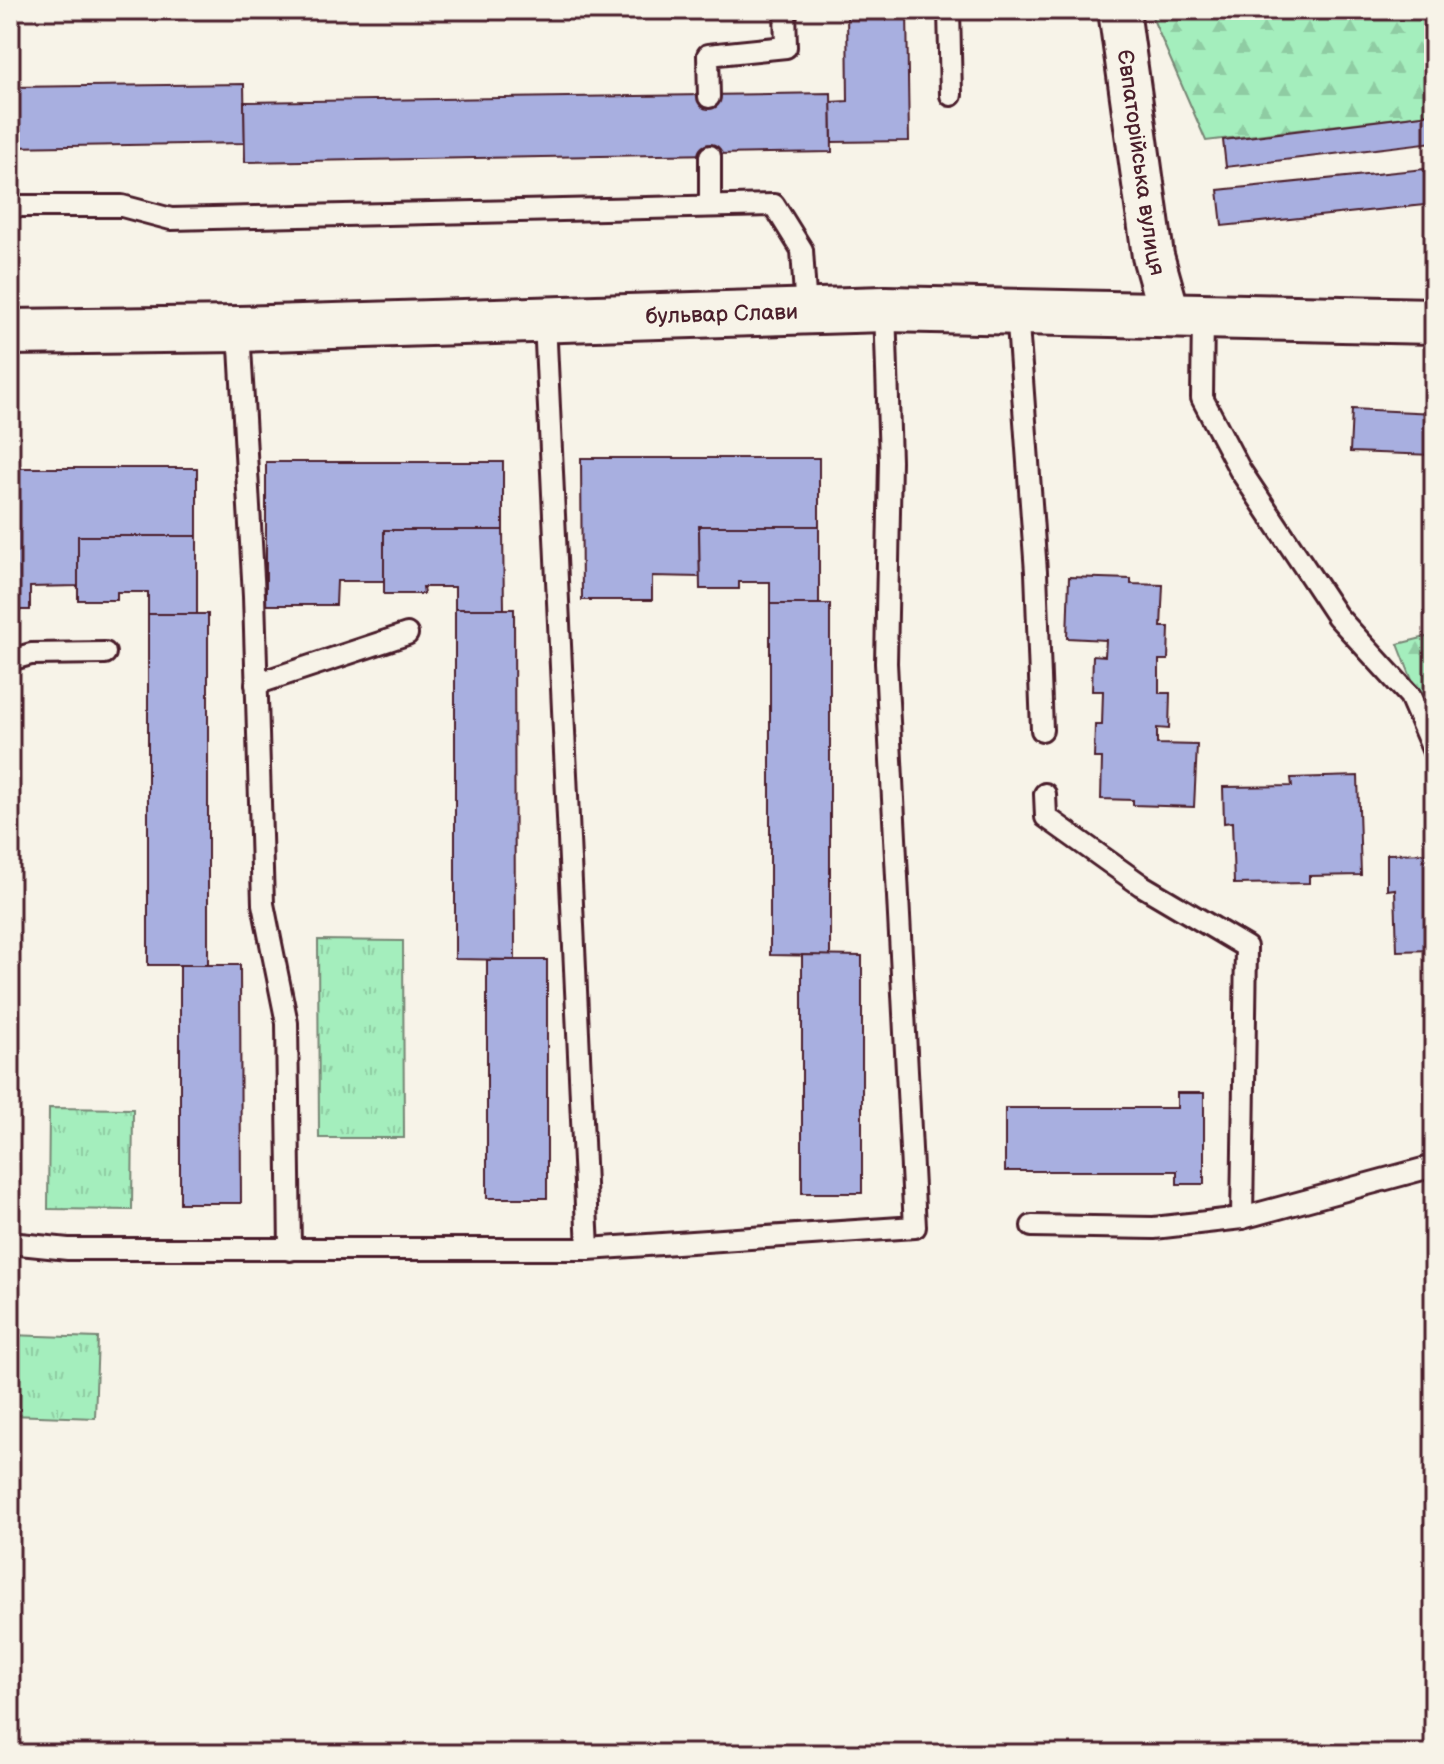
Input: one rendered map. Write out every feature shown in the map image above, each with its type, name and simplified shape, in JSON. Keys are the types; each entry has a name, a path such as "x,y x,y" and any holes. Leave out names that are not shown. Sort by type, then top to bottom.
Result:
{"street":[{"name":"Євпаторійська вулиця","path":"1119,10 1153,256 1186,314"},
{"name":"бульвар Слави","path":"10,332 545,321 885,309 1434,321"}],"lane":[{"path":"709,97 708,55 786,47 785,10"},
{"path":"949,10 951,95"},
{"path":"710,156 710,206"},
{"path":"10,206 122,206 171,219 774,205 802,250 806,312"},
{"path":"10,1243 68,1249 588,1249 915,1227 886,663 890,461 885,309"},
{"path":"1017,311 1036,572 1042,730"},
{"path":"1186,314 1202,398 1240,470 1337,616 1410,696 1434,752"},
{"path":"545,321 588,1249"},
{"path":"239,329 263,904 287,1023 290,1250"},
{"path":"256,684 407,634"},
{"path":"10,660 31,654 105,653"},
{"path":"1045,794 1046,817 1141,885 1246,947 1242,1218"},
{"path":"1032,1226 1154,1228 1242,1218 1434,1166"}],"green space":[{"path":"1149,10 1434,10 1430,114 1206,141"},
{"path":"1434,635 1434,737 1398,644"},
{"path":"318,940 403,941 404,1138 319,1138"},
{"path":"49,1108 133,1109 132,1210 48,1209"},
{"path":"10,1335 98,1338 95,1418 10,1415"}],"building":[{"path":"847,10 907,10 909,141 832,142 831,102 848,101"},
{"path":"244,84 245,143 10,147 10,87"},
{"path":"831,93 832,152 245,162 244,102"},
{"path":"1430,114 1434,142 1226,167 1223,140"},
{"path":"1434,168 1434,204 1222,226 1218,190"},
{"path":"1352,409 1434,413 1434,455 1350,452"},
{"path":"581,458 819,458 819,526 699,526 700,577 652,576 652,600 582,600"},
{"path":"266,462 503,462 503,530 384,530 384,581 337,581 336,605 266,605"},
{"path":"10,468 197,468 197,536 78,536 78,586 30,587 30,610 10,610"},
{"path":"699,526 819,526 819,604 770,604 770,582 739,582 739,589 700,589"},
{"path":"384,530 503,530 504,609 455,609 455,587 423,587 424,594 384,594"},
{"path":"78,536 197,536 197,614 148,614 148,592 117,592 117,600 78,600"},
{"path":"1069,577 1131,579 1131,584 1163,585 1161,627 1169,627 1168,660 1159,660 1159,693 1170,693 1169,729 1157,728 1157,744 1197,745 1194,807 1133,805 1133,800 1101,799 1102,758 1094,758 1095,725 1102,725 1103,691 1092,691 1093,655 1105,656 1106,640 1067,638"},
{"path":"770,604 830,604 830,956 770,955"},
{"path":"455,609 514,609 515,960 455,959"},
{"path":"148,614 208,614 208,965 148,965"},
{"path":"1358,776 1361,875 1309,876 1309,883 1234,884 1232,822 1224,823 1223,787 1292,786 1291,778"},
{"path":"1434,853 1434,950 1397,951 1395,889 1387,890 1387,854"},
{"path":"802,955 862,956 862,1193 802,1193"},
{"path":"487,960 547,960 547,1198 487,1198"},
{"path":"180,965 240,965 241,1203 180,1203"},
{"path":"1177,1093 1204,1093 1204,1184 1177,1184 1177,1171 1005,1171 1005,1108 1177,1108"}]}
